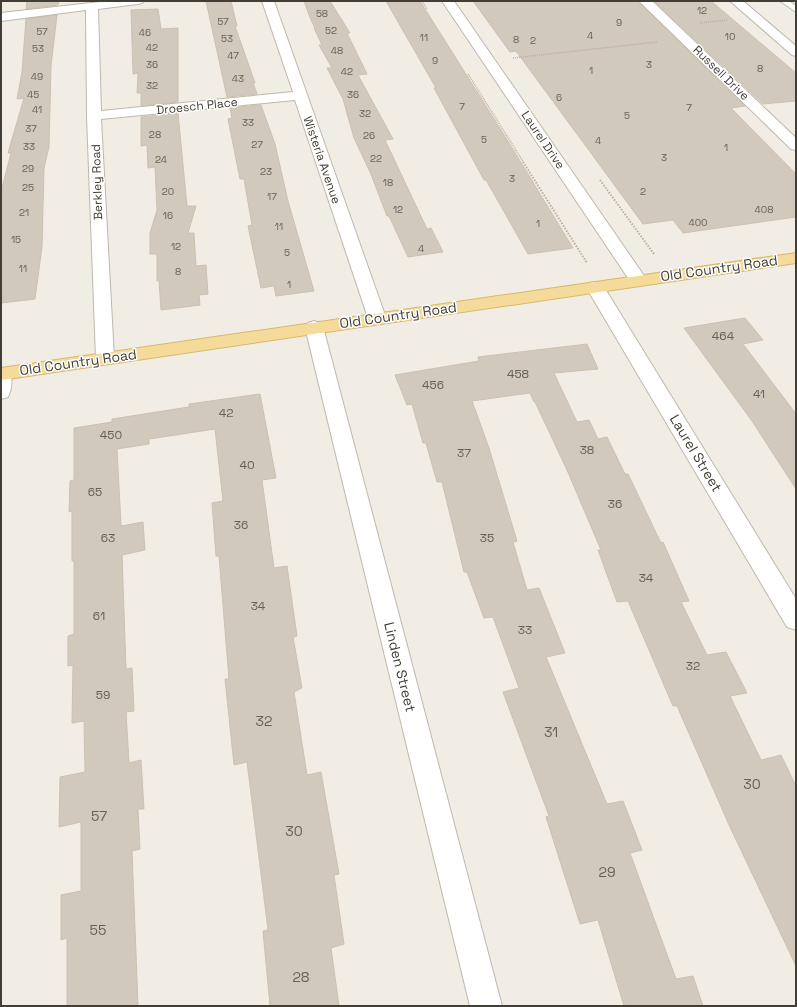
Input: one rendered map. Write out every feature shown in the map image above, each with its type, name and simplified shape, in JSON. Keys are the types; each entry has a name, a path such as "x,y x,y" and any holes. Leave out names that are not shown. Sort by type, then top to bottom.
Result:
{"main road":[{"name":"Old Country Road","path":"1,380 105,358 796,258"}],"street":[{"path":"1,17 138,1"},
{"name":"Wisteria Avenue","path":"268,1 377,318"},
{"name":"Laurel Drive","path":"448,1 638,280"},
{"name":"Russell Drive","path":"645,1 796,146"},
{"path":"736,1 796,52"},
{"name":"Berkley Road","path":"92,6 94,116 105,358"},
{"name":"Droesch Place","path":"94,116 300,95"},
{"name":"Laurel Street","path":"595,287 796,620"},
{"name":"Linden Street","path":"314,327 486,1006"}],"lane":[{"path":"784,1 796,10"}],"path":[{"path":"422,1 429,12"},
{"path":"694,24 741,19 751,14"},
{"path":"516,63 512,58 660,42 656,37"},
{"path":"467,71 587,263"},
{"path":"600,180 654,254"}],"building":[{"path":"27,1 59,1 58,5 26,9"},
{"path":"206,1 231,1 237,26 235,26 255,83 253,83 257,94 227,97"},
{"path":"304,1 330,1 350,33 347,33 367,74 358,75 393,139 385,140 427,229 431,228 443,252 408,257 389,216 387,216 370,172 354,138 343,99 327,68 332,68 319,45 322,45"},
{"path":"386,1 420,1 573,248 528,254 486,180 484,180 434,88 436,88"},
{"path":"473,1 638,1 745,106 731,108 796,174 796,217 683,233 673,220 643,224 516,51 510,52"},
{"path":"654,1 711,1 796,73 796,101 763,104"},
{"path":"158,9 161,29 178,28 178,102 141,106 141,93 137,93 138,73 133,74 131,10"},
{"path":"57,15 51,66 49,147 44,168 42,247 35,299 1,303 1,192 11,153 8,153 24,98 17,99 22,72 26,19"},
{"path":"261,105 275,144 288,201 314,291 276,296 274,286 261,288 248,226 252,225 244,179 240,179 228,119 232,118 230,108"},
{"path":"178,113 187,206 196,206 188,233 194,233 196,266 206,265 208,294 199,295 200,305 161,310 159,281 157,281 157,254 150,254 150,233 157,210 155,167 148,168 147,145 141,146 141,117"},
{"path":"745,318 763,340 743,344 796,414 796,489 752,421 684,328"},
{"path":"587,344 598,369 554,373 577,422 589,420 598,439 607,437 625,474 628,474 661,543 663,542 689,601 681,602 707,655 726,652 747,693 730,696 761,760 781,755 796,786 796,966 729,825 677,706 673,706 628,601 617,602 598,550 601,550 567,470 530,393 472,401 489,448 517,541 513,542 527,590 539,588 565,653 546,657 607,804 623,801 642,850 630,853 676,979 693,976 703,1006 624,1006 598,920 580,924 546,817 549,816 503,692 519,688 493,617 484,618 467,572 464,572 442,482 437,482 426,443 423,443 412,404 407,405 395,375 479,361 478,357"},
{"path":"260,394 276,478 262,480 274,568 287,566 297,636 293,637 302,688 294,692 307,775 321,772 339,874 334,875 344,944 331,948 339,1006 270,1006 263,931 268,930 247,762 234,765 225,679 229,679 219,556 216,556 212,503 223,501 215,429 149,439 149,444 117,449 121,526 143,522 145,550 122,555 126,669 132,668 134,711 126,712 129,763 141,760 144,809 138,809 140,849 132,851 138,1006 67,1006 67,938 61,940 61,895 81,891 81,822 59,827 60,777 85,772 84,721 72,723 73,665 68,666 68,636 74,634 72,511 69,512 70,481 74,480 74,428 112,422 112,419 189,407 189,404"}]}
